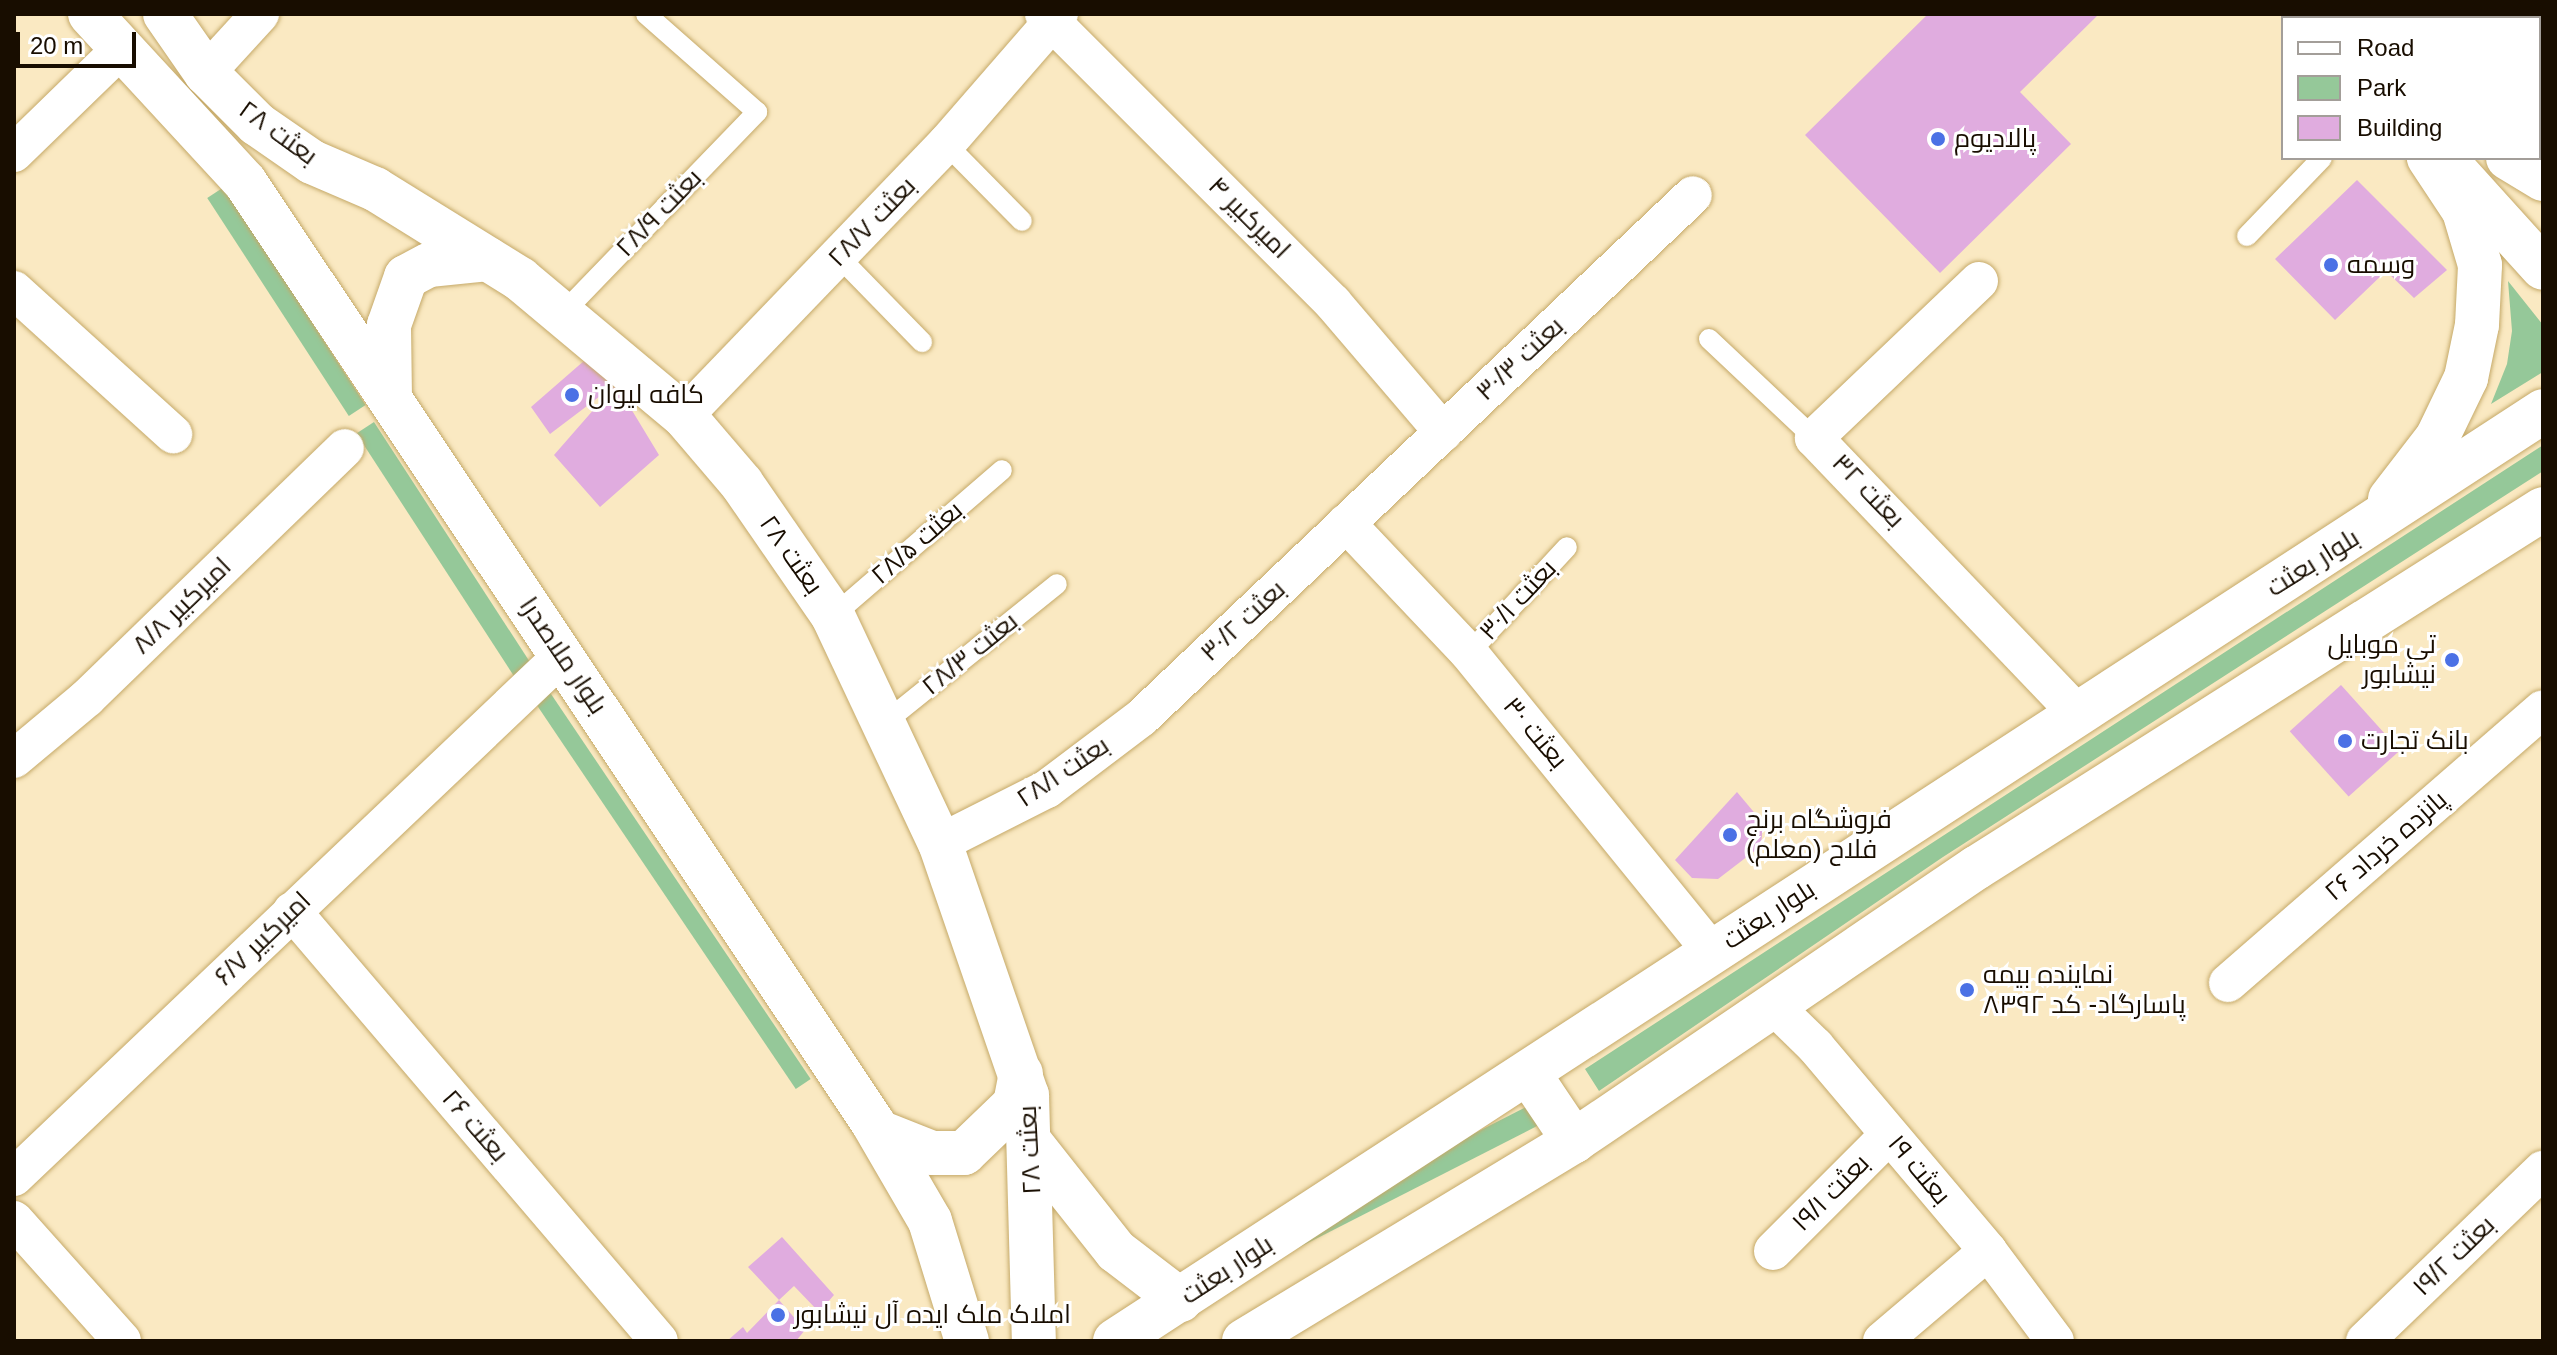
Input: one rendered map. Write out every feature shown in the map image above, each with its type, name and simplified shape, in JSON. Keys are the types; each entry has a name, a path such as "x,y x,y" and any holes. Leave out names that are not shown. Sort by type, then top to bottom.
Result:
{"main road":[{"name":"بلوار ملاصدرا","path":"90,14 245,182 879,1132 930,1221 967,1341"},
{"name":"بعثت ۲۸","path":"165,14 206,73 257,124 312,162 375,189 488,259 562,314 684,416 742,484 833,616 940,843 1021,1074 1033,1146 1034,1341"},
{"path":"2367,529 2437,438 2466,378 2477,325 2480,265 2464,211 2430,160"},
{"path":"2446,160 2543,268"},
{"path":"2511,160 2543,179"},
{"path":"390,398 389,325 406,277 429,265 488,259"},
{"name":"بلوار بعثت","path":"1115,1341 1529,1074 2076,712 2367,529 2543,411"},
{"path":"1244,1341 1574,1141 1976,868 2543,509"},
{"path":"879,1132 932,1153 964,1153 1015,1104 1021,1074"},
{"path":"1529,1074 1574,1141"},
{"path":"1033,1146 1116,1251 1180,1300"}],"street":[{"path":"206,73 260,14"},
{"name":"بعثت ۲۸/۷","path":"684,416 946,144 1052,16"},
{"name":"امیرکبیر ۴","path":"1052,16 1333,303 1443,432"},
{"path":"14,153 120,50"},
{"name":"بعثت ۳۰/۳","path":"1346,523 1693,195"},
{"name":"بعثت ۳۲","path":"1979,281 1814,438 2076,712"},
{"path":"14,290 173,434"},
{"name":"امیرکبیر ۸/۸","path":"14,759 87,698 345,448"},
{"name":"بعثت ۳۰","path":"1346,523 1469,653 1712,952"},
{"name":"بعثت ۳۰/۲","path":"1141,718 1346,523"},
{"name":"امیرکبیر ۶/۷","path":"14,1177 292,911 515,704 563,655"},
{"name":"پانزده خرداد ۲۶","path":"2228,983 2543,709"},
{"name":"بعثت ۲۸/۱","path":"940,843 1047,789 1141,718"},
{"name":"بعثت ۲۶","path":"292,911 659,1341"},
{"name":"بعثت ۱۹","path":"1775,1007 1988,1251 2055,1341"},
{"name":"بعثت ۱۹/۱","path":"1773,1251 1889,1135"},
{"name":"بعثت ۱۹/۲","path":"2365,1341 2543,1170"},
{"path":"14,1220 122,1341"},
{"path":"1882,1341 1988,1251"}],"lane":[{"name":"بعثت ۲۸/۹","path":"562,314 757,112 646,14"},
{"path":"946,144 1022,221"},
{"path":"2247,236 2320,160"},
{"path":"839,257 922,342"},
{"path":"1709,339 1814,438"},
{"name":"بعثت ۲۸/۵","path":"833,616 1002,470"},
{"name":"بعثت ۳۰/۱","path":"1469,653 1567,547"},
{"name":"بعثت ۲۸/۳","path":"883,724 1057,584"}],"green space":[{"path":"224,187 366,405 349,416 207,198"},
{"path":"2508,281 2543,325 2543,372 2491,404 2507,364 2512,331"},
{"path":"374,422 532,666 515,677 356,433"},
{"path":"2543,445 2543,471 1943,857 1599,1091 1585,1069"},
{"path":"549,691 811,1079 796,1089 534,701"},
{"path":"1528,1106 1538,1126 1152,1322 1142,1303"}],"building":[{"name":"پالادیوم","path":"1928,14 2099,14 2020,92 2071,144 1940,273 1805,135"},
{"path":"2357,180 2447,270 2414,298 2386,271 2335,320 2275,259"},
{"name":"کافه لیوان","path":"585,360 616,384 550,434 531,407"},
{"path":"616,384 659,455 600,507 554,455"},
{"name":"بانک تجارت","path":"2341,685 2400,750 2349,797 2290,731"},
{"name":"فروشگاه برنج فلاح (معلم)","path":"1737,792 1763,823 1761,846 1718,879 1692,878 1675,860"},
{"path":"782,1237 834,1295 819,1312 794,1286 779,1300 748,1267"},
{"name":"املاک ملک ایده آل نیشابور","path":"779,1300 805,1330 796,1341 727,1341 743,1327 747,1333"}],"place":[{"name":"پالادیوم","path":"1938,139"},
{"name":"وسمه","path":"2331,265"},
{"name":"کافه لیوان","path":"572,395"},
{"name":"تی موبایل نیشابور","path":"2452,660"},
{"name":"بانک تجارت","path":"2345,741"},
{"name":"فروشگاه برنج فلاح (معلم)","path":"1730,835"},
{"name":"نماینده بیمه پاسارگاد- کد ۸۳۹۲","path":"1967,990"},
{"name":"املاک ملک ایده آل نیشابور","path":"778,1315"}]}
